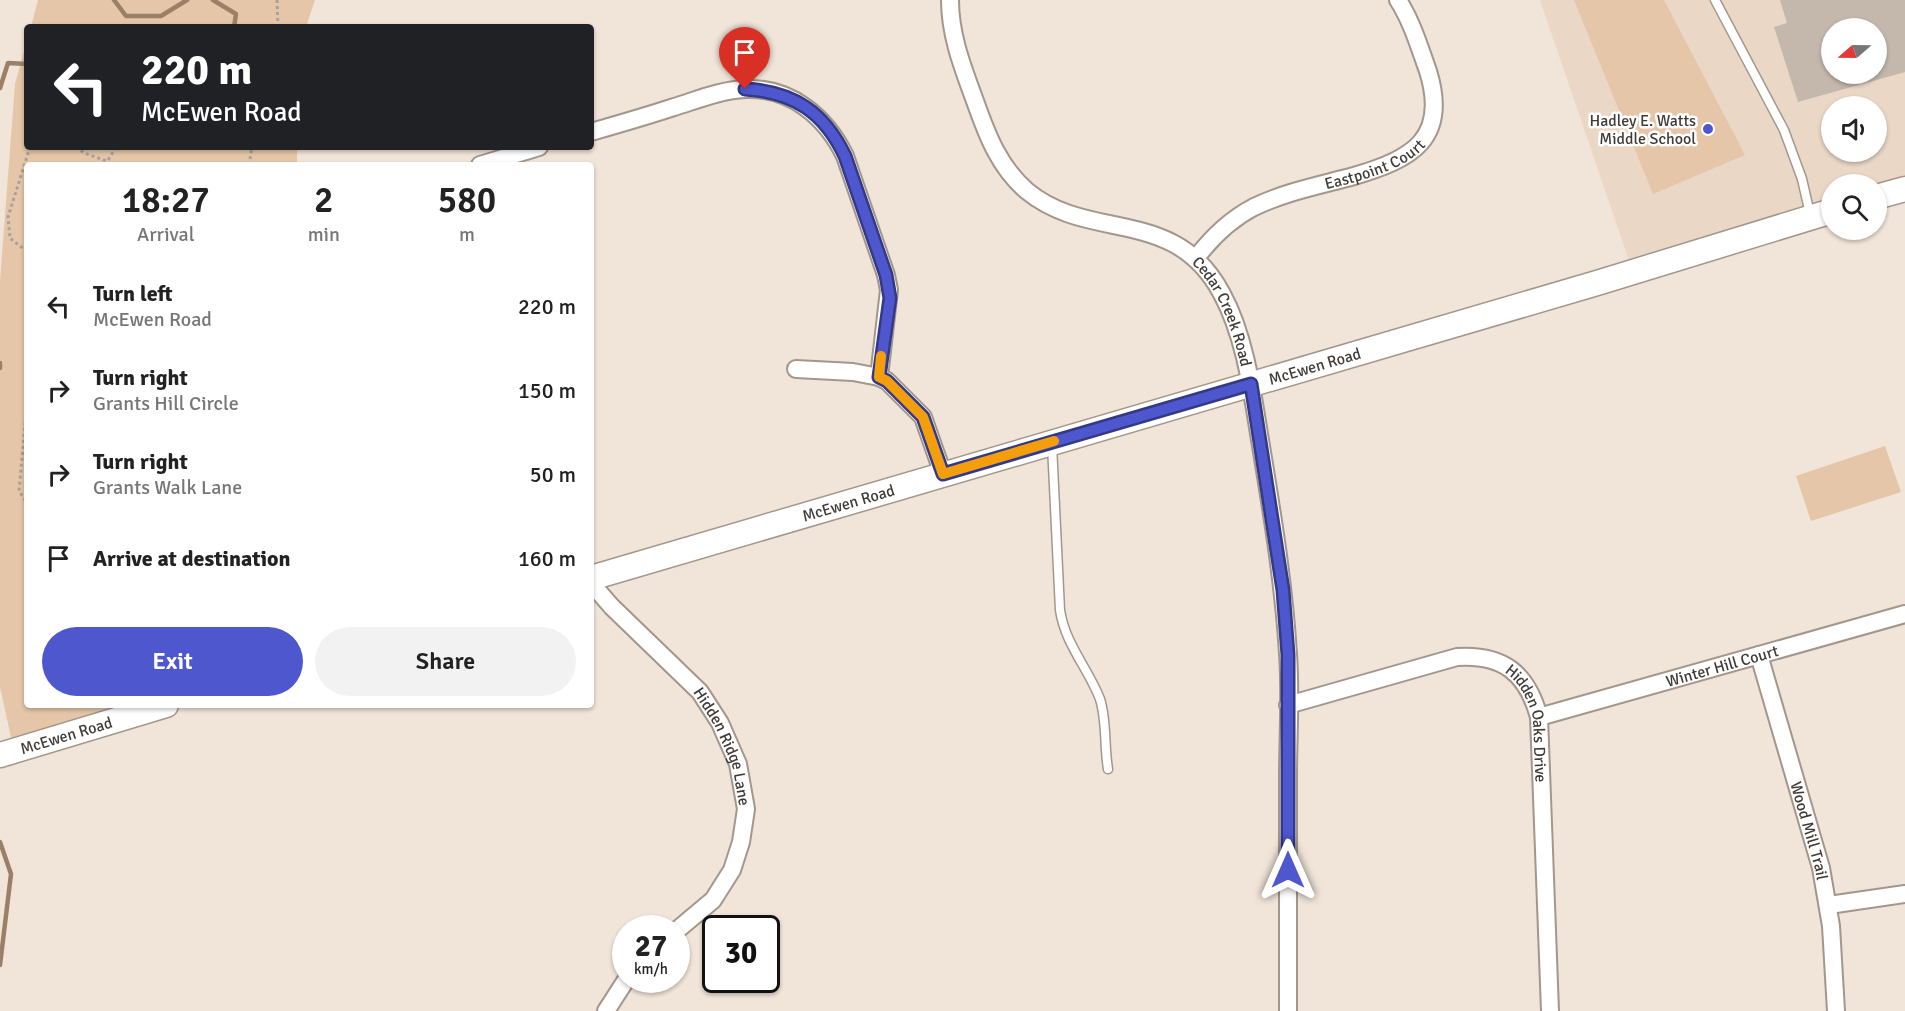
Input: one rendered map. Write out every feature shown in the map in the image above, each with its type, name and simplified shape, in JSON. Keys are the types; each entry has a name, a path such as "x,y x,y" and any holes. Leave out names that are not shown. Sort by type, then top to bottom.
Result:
{"street":[{"name":"Cedar Creek Road","path":"950,0 953,38 989,139 1008,172 1027,190 1060,211 1126,226 1181,247 1196,258 1221,292 1231,312 1251,384 1283,590 1288,655 1287,1011"},
{"name":"Eastpoint Court","path":"1196,258 1218,233 1253,208 1273,199 1399,161 1419,145 1432,121 1434,92 1414,28 1398,0"},
{"path":"594,131 721,92 745,89 763,90 785,96 813,112 837,140 845,156 886,275 890,298 879,377"},
{"path":"490,162 529,150"},
{"path":"1887,194 1905,189"},
{"name":"McEwen Road","path":"594,579 943,474 1590,285 1821,214"},
{"path":"796,369 853,372 879,377 887,381 923,417 943,474"},
{"name":"Hidden Ridge Lane","path":"594,584 612,607 700,692 720,723 738,764 746,809 741,842 732,870 713,900 690,920"},
{"name":"Winter Hill Court","path":"1539,717 1905,614"},
{"name":"Wood Mill Trail","path":"1759,655 1818,857 1828,905 1836,1011"},
{"name":"Hidden Oaks Drive","path":"1288,705 1457,657 1471,656 1500,662 1512,669 1525,683 1534,699 1539,717 1550,1011"},
{"name":"McEwen Road","path":"7,753 156,708"},
{"path":"1828,905 1905,894"},
{"path":"606,1011 618,993"}],"lane":[{"path":"1715,0 1784,130 1802,179 1821,214"},
{"path":"1052,442 1062,626 1101,703 1107,769"}],"path":[{"path":"277,0 278,24"},
{"path":"80,150 104,162"},
{"path":"24,166 8,217 10,238 24,250"},
{"path":"24,437 19,491 24,498"}],"shaded area":[{"path":"38,0 315,0 307,24 32,24"},
{"name":"Hadley E. Watts Middle School","path":"1540,0 1905,0 1905,189 1887,186 1887,174 1821,174 1821,214 1633,272"},
{"path":"1574,0 1664,0 1745,155 1653,194"},
{"path":"24,51 24,150 297,150 297,162 24,162 24,708 156,708 14,751 0,687 0,281 15,84"},
{"path":"1885,446 1901,492 1811,521 1796,476"}],"building":[{"path":"1780,0 1905,0 1905,72 1887,77 1887,18 1821,18 1821,84 1862,84 1798,102 1774,27 1787,23"}],"waterway":[{"path":"114,0 126,16 161,16 187,0"},
{"path":"213,0 236,14 234,24"},
{"path":"0,88 8,63 24,64"},
{"path":"0,363 0,368"},
{"path":"0,842 11,874 0,965"}],"slow traffic":[{"path":"881,356 879,377 887,381 923,417 943,474 1054,441"}],"place":[{"name":"Hadley E. Watts Middle School","path":"1708,129"}],"route":[{"path":"745,89 763,90 799,102 825,124 837,140 845,156 886,275 889,290 890,298 879,377 887,381 923,417 943,474 1251,384 1283,590 1288,655 1288,870"}]}
